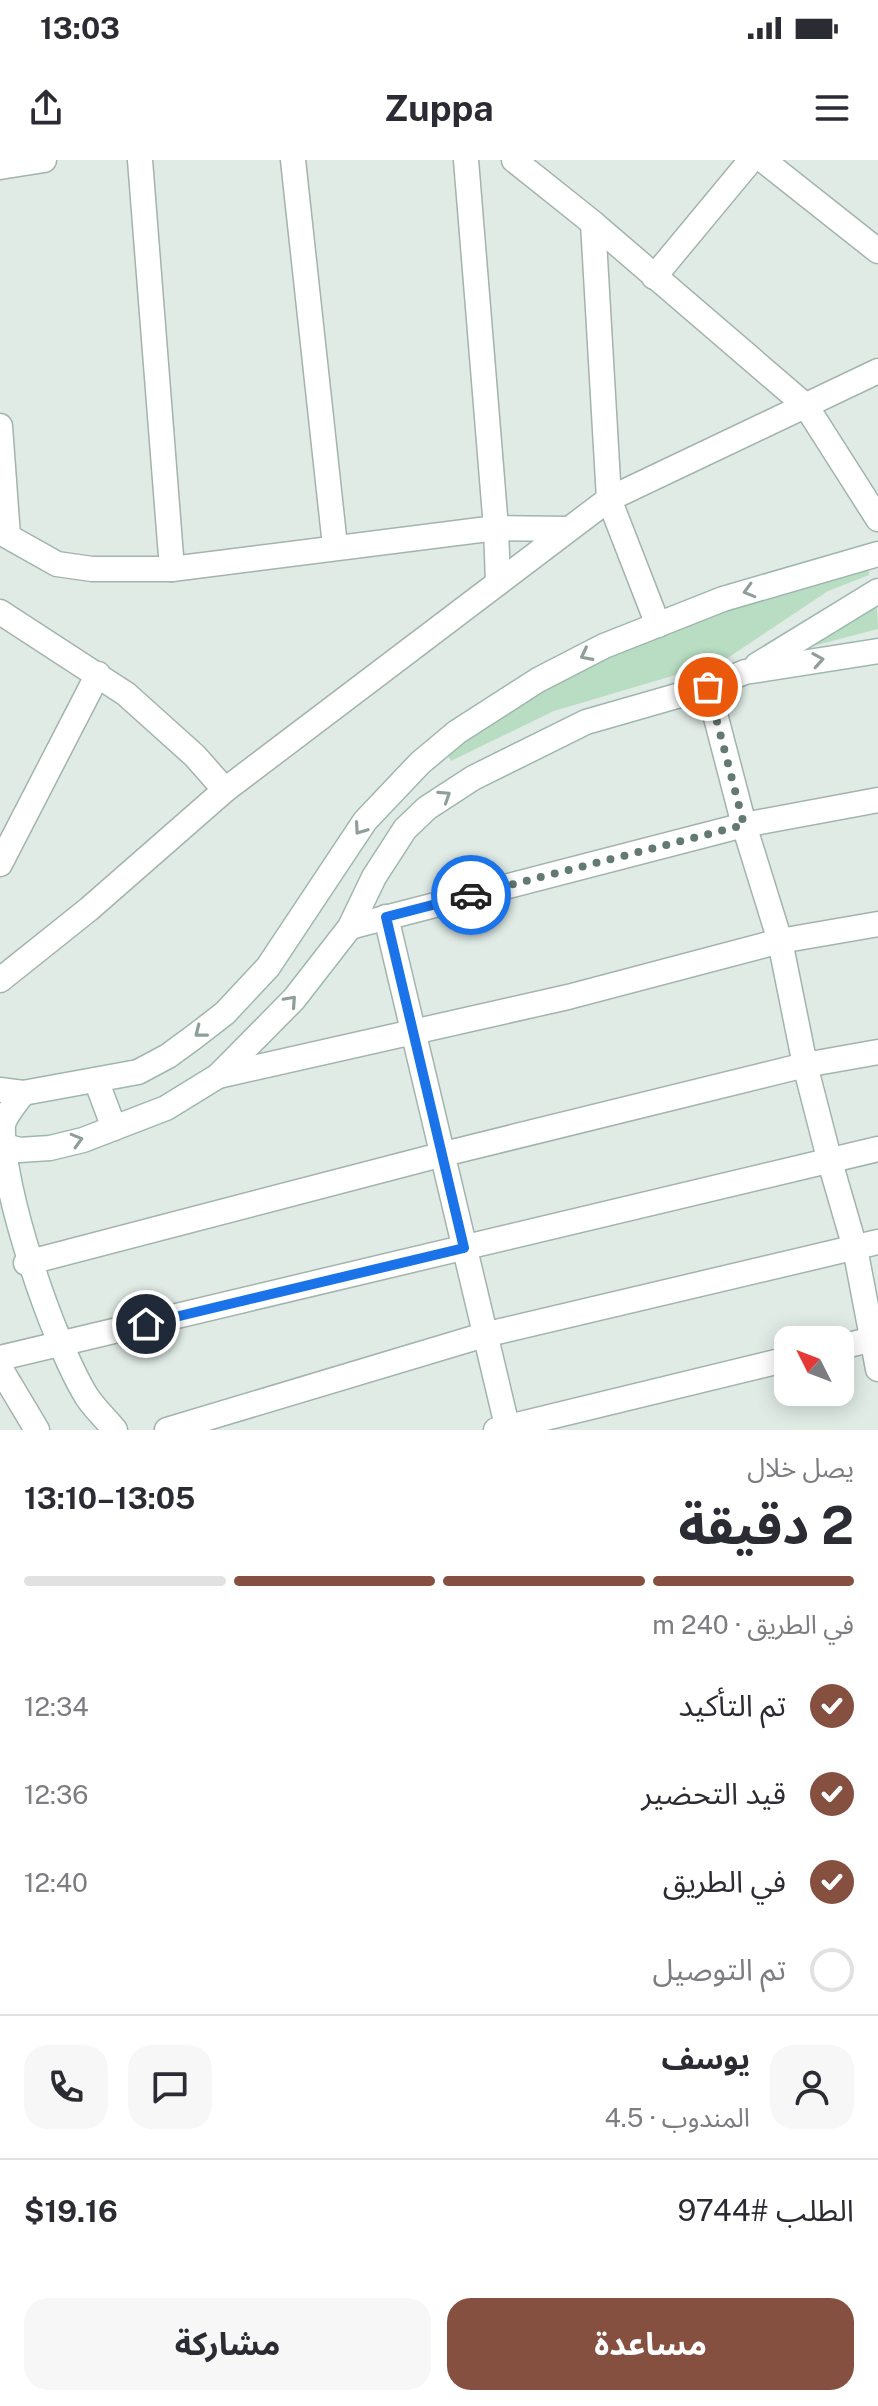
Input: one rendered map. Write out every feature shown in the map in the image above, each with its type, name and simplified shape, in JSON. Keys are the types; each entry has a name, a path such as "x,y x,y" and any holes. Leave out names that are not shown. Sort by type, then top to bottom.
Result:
{"street":[{"path":"0,167 44,160"},
{"path":"140,160 172,569"},
{"path":"293,160 335,546"},
{"path":"466,160 498,583"},
{"path":"514,160 593,223 806,406 878,519"},
{"path":"654,277 751,160"},
{"path":"763,160 878,251"},
{"path":"593,223 609,499 658,625"},
{"path":"0,980 89,909 225,790 609,499 878,371"},
{"path":"0,426 4,534 57,564 69,567 172,569 496,528 568,529"},
{"path":"115,1430 88,1398 59,1345 26,1263 3,1191 0,1144 11,1091 138,1072 168,1056 225,1013 268,967 365,821 420,763 448,739 538,680 604,646 723,599 878,554"},
{"path":"0,1144 19,1150 50,1148 166,1108 218,1076 294,999 350,927 389,851 405,829 427,808 473,778 586,722 708,687 745,672 878,589 878,567"},
{"path":"0,612 98,674 168,730 225,790"},
{"path":"745,672 878,651"},
{"path":"0,864 98,674"},
{"path":"708,687 744,825 780,941 805,1065 830,1162 867,1245 878,1369"},
{"path":"350,927 744,825 878,800"},
{"path":"386,917 504,1429 774,1362"},
{"path":"218,1076 413,1034 780,941 878,924"},
{"path":"26,1263 440,1155 805,1065 878,1052"},
{"path":"96,1080 114,1128"},
{"path":"0,1358 878,1149"},
{"path":"167,1430 484,1335 867,1245"},
{"path":"854,1344 875,1339"},
{"path":"0,1368 37,1430"}],"green space":[{"path":"868,559 869,575 828,591 723,661 554,711 451,761 443,748 598,651"},
{"path":"856,608 877,608 878,629 786,653"}],"way so far":[{"path":"471,895 744,825 708,687"}],"route":[{"path":"146,1324 464,1248 386,917 471,895"}]}
